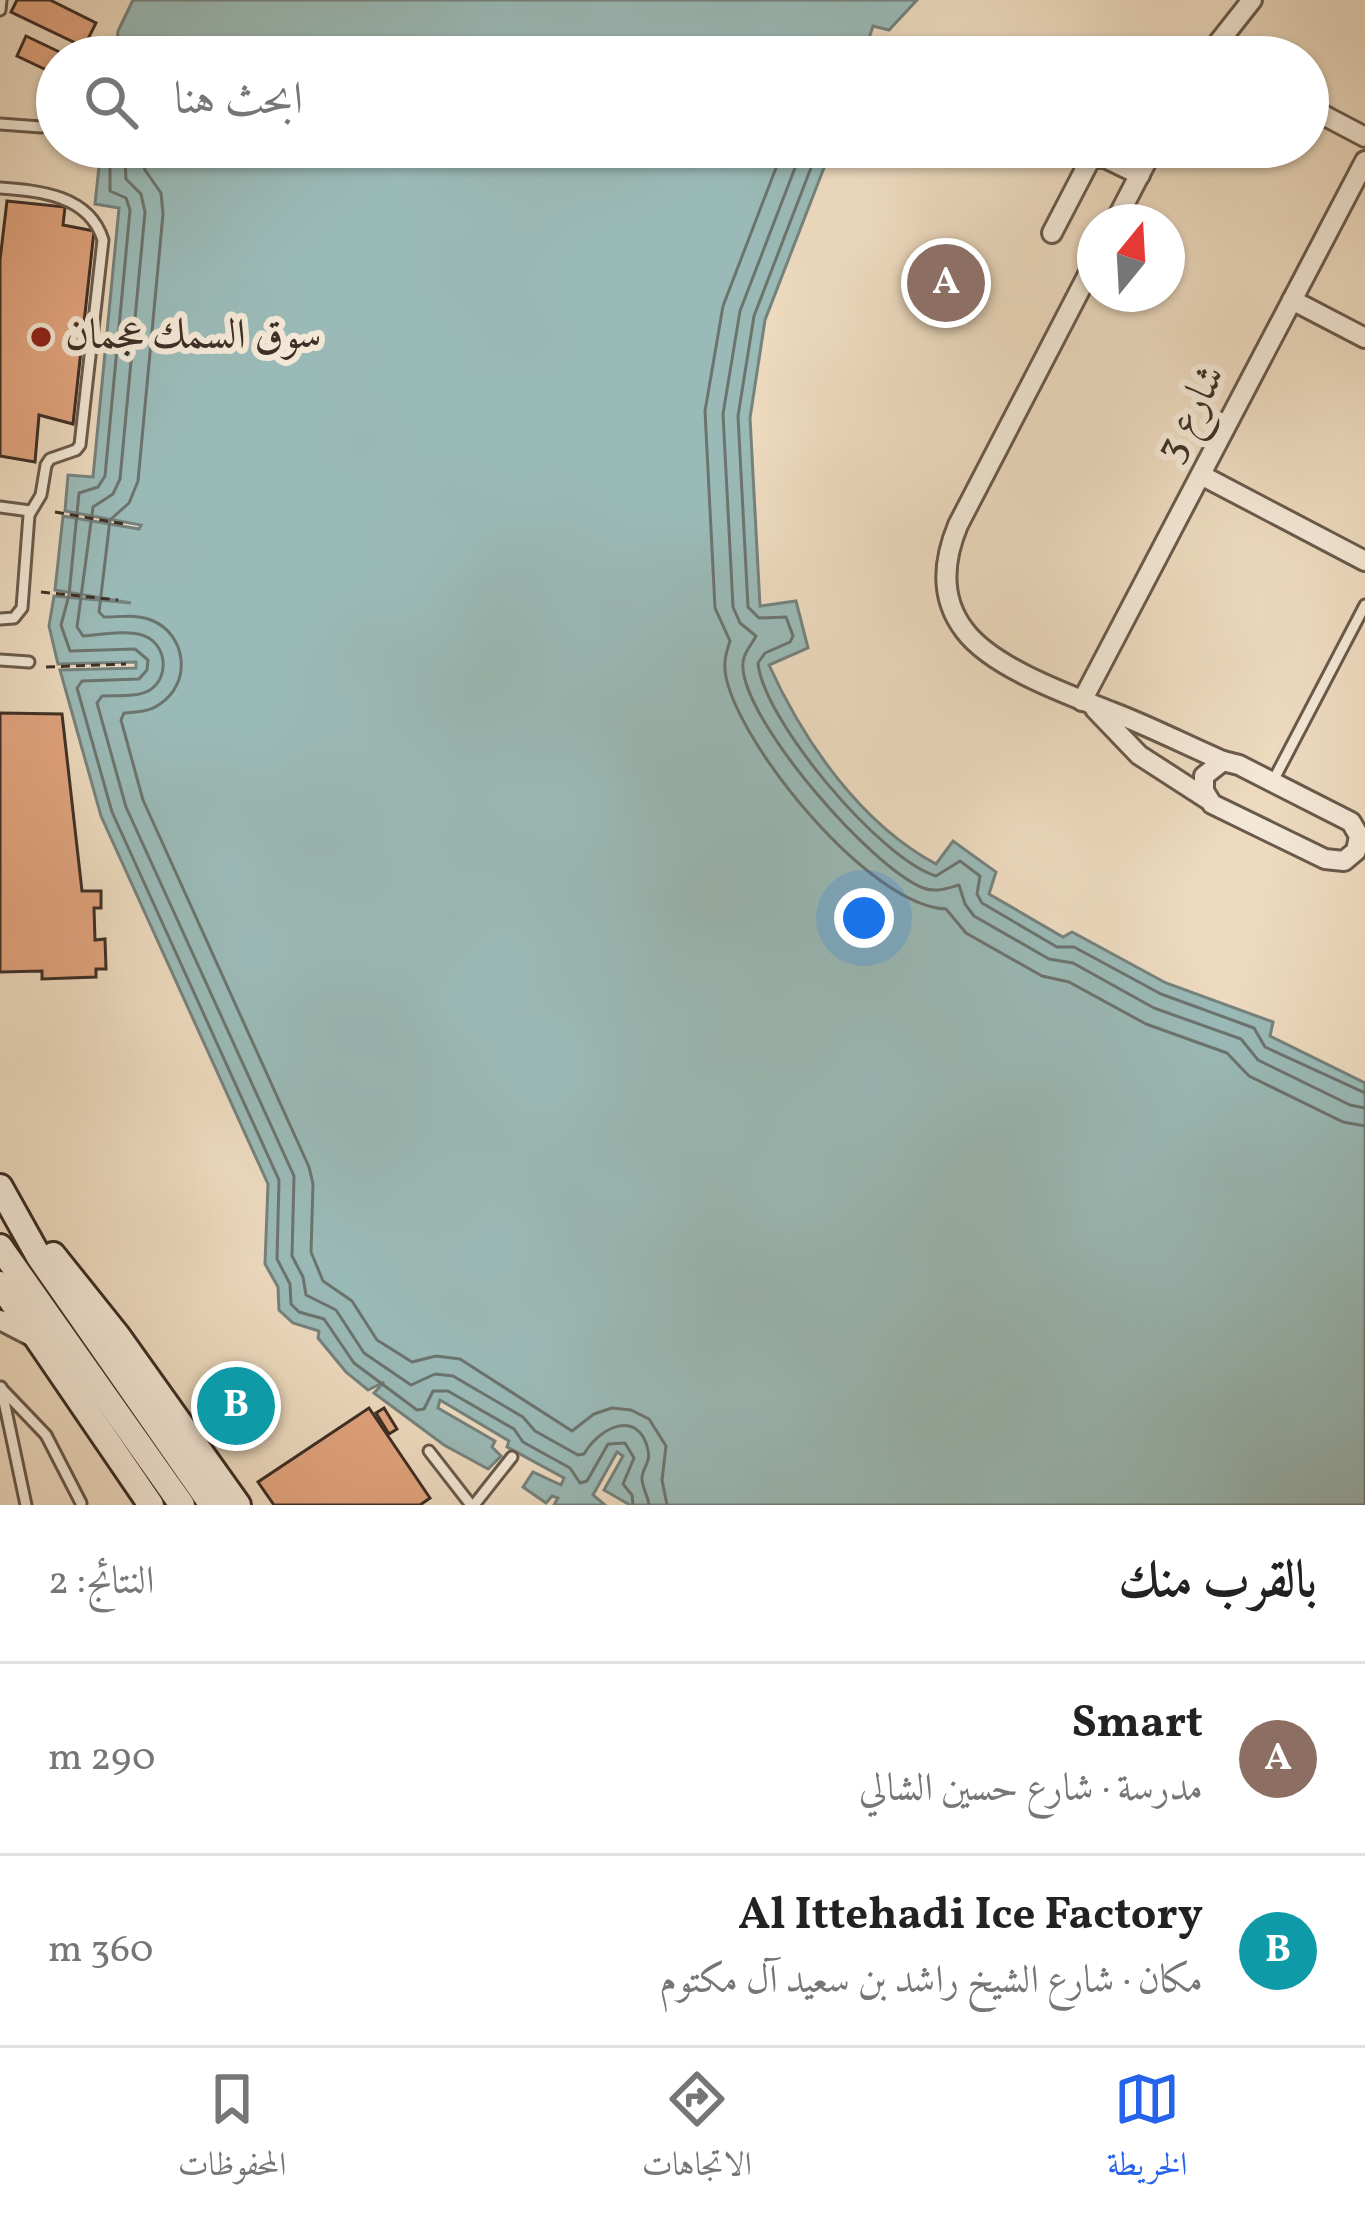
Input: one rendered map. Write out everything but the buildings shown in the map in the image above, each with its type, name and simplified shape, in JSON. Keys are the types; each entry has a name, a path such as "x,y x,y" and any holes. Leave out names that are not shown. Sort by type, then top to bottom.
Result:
{"main road":[{"path":"0,1187 39,1257 212,1505"},
{"path":"17,1220 71,1274 238,1505"},
{"path":"0,1247 182,1505"},
{"path":"0,1284 142,1501"}],"street":[{"path":"1225,36 1252,0"},
{"path":"1329,117 1365,137"},
{"name":"شارع 3","path":"1087,704 1365,160"},
{"path":"1052,233 1086,168"},
{"path":"1125,168 1140,175"},
{"path":"1125,204 1144,168"},
{"path":"1077,297 958,525 945,568 953,612 981,647 1087,704 1232,761 1344,818 1361,831 1356,851 1336,862"},
{"path":"1292,300 1365,338"},
{"path":"1201,475 1365,561"},
{"path":"1087,704 1138,755 1208,799 1363,871"},
{"path":"1208,799 1204,776 1223,761"},
{"path":"0,1320 35,1339"}],"lane":[{"path":"0,10 1,0"},
{"path":"0,124 36,127"},
{"path":"0,188 61,196 94,223 103,240 80,445 48,462 41,495 30,512 22,608 14,618 0,619"},
{"path":"0,507 30,512"},
{"path":"1273,782 1365,605"},
{"path":"0,660 29,662"},
{"path":"1,1385 46,1436 83,1504"},
{"path":"1,1385 26,1505"},
{"path":"429,1451 473,1505 512,1456"}],"path":[{"path":"55,512 124,524"},
{"path":"40,592 118,600"},
{"path":"46,667 126,664"}],"water":[{"path":"133,0 917,0 889,30 873,26 870,36 118,36"},
{"path":"99,168 824,168 765,320 750,418 760,606 796,601 808,648 769,665 799,723 837,778 909,847 936,864 953,841 996,872 989,894 1063,937 1072,932 1166,983 1273,1022 1270,1036 1365,1083 1365,1505 630,1505 604,1490 623,1456 617,1452 593,1495 605,1505 554,1505 558,1498 552,1496 546,1503 523,1487 533,1472 561,1485 564,1478 507,1447 509,1441 440,1400 438,1408 495,1441 492,1447 501,1456 488,1469 444,1445 374,1393 384,1382 368,1390 346,1372 318,1338 319,1331 293,1323 279,1310 278,1287 265,1264 268,1184 101,816 60,670 136,668 136,662 58,664 49,626 54,596 131,603 55,590 63,516 139,529 141,525 65,511 68,475 93,477 119,208 95,204"}],"place":[{"name":"Smart","path":"946,283"},
{"name":"سوق السمك عجمان","path":"41,337"},
{"name":"Al Ittehadi Ice Factory","path":"236,1406"}]}
